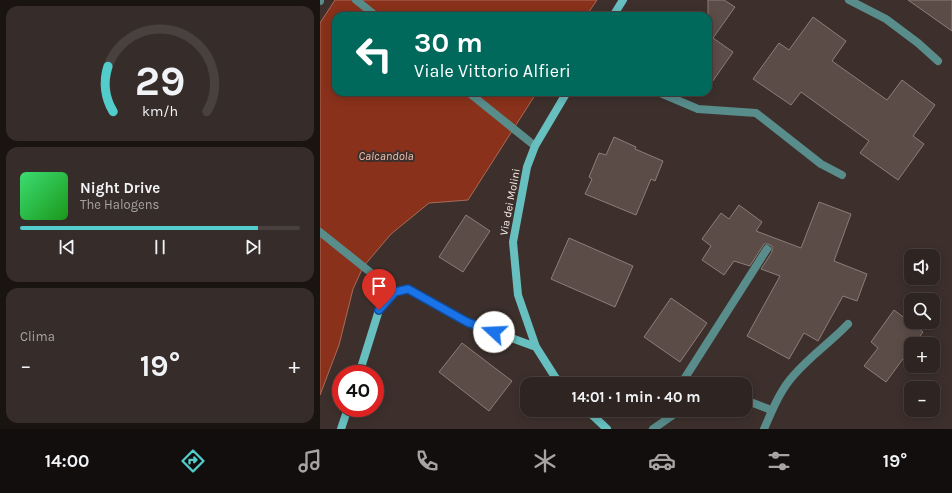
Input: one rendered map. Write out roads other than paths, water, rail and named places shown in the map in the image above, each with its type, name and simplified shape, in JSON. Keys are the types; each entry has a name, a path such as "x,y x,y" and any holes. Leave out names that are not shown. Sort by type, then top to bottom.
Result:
{"street":[{"path":"356,0 371,12"},
{"path":"616,12 623,0"},
{"path":"849,0 886,19 918,43 938,61"},
{"path":"473,96 535,146"},
{"name":"Via dei Molini","path":"555,377 536,347 518,295 513,242 527,167 535,146 565,96"},
{"path":"667,96 698,109 756,113 821,164 842,175"},
{"path":"320,232 395,292"},
{"path":"686,377 768,249"},
{"path":"362,365 379,310 395,292 408,289 467,322 536,347"},
{"path":"764,429 771,410 793,376 808,359 848,324"},
{"path":"752,403 771,410"},
{"path":"341,429 345,417"},
{"path":"594,417 607,429"},
{"path":"653,429 668,417"}],"water":[{"name":"Calcandola","path":"335,0 597,0 589,12 332,12 332,96 534,96 468,200 429,203 391,234 363,267 353,289 339,345 320,395 320,23"}]}
